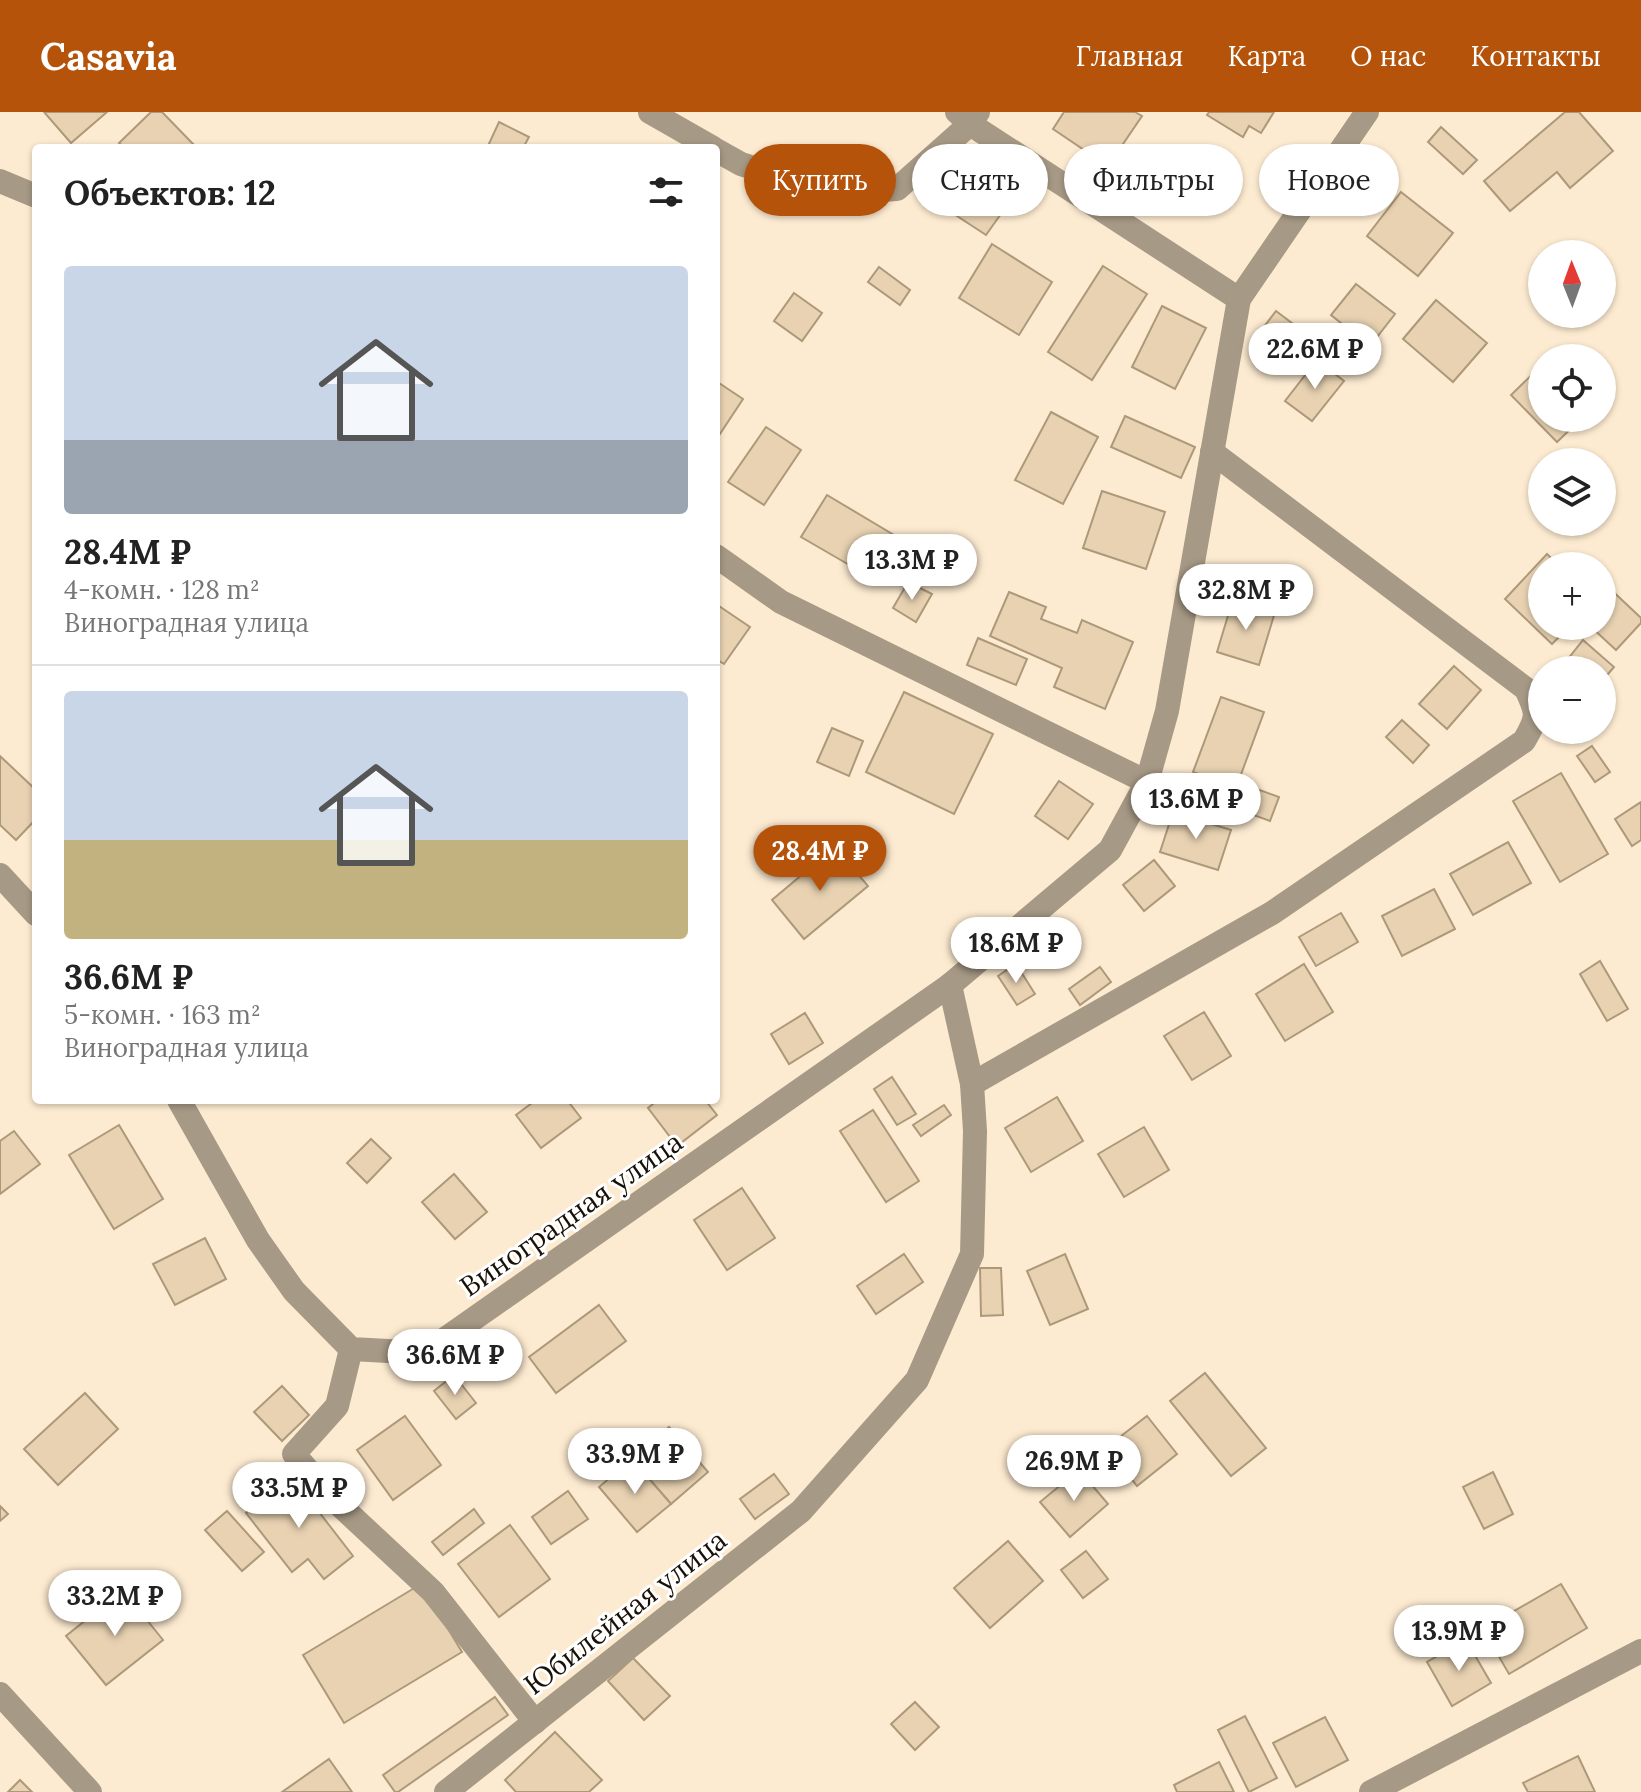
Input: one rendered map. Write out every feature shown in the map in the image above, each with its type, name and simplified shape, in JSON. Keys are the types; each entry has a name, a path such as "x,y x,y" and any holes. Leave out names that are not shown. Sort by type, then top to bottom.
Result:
{"street":[{"path":"650,112 705,144"},
{"name":"Виноградная улица","path":"351,1349 425,1353 950,985 1110,850 1147,782 1167,711 1239,299 1367,112"},
{"path":"720,152 741,164 830,193 897,189 968,116 1239,299"},
{"path":"0,181 32,194"},
{"path":"972,1084 1272,913 1524,741 1533,725 1536,708 1526,689 1212,452"},
{"path":"720,559 781,602 1147,782"},
{"path":"0,875 32,910"},
{"name":"Юбилейная улица","path":"446,1792 801,1511 917,1380 972,1254 975,1131 972,1084 950,985"},
{"path":"181,1104 258,1240 294,1291 351,1349 337,1406 294,1454 331,1497 433,1592 535,1722"},
{"path":"1371,1792 1641,1651"},
{"path":"0,1694 90,1792"}],"building":[{"path":"44,112 107,112 71,143"},
{"path":"151,112 162,112 193,144 120,144"},
{"path":"1064,112 1135,112 1142,116 1123,144 1075,144 1053,129"},
{"path":"1209,112 1274,112 1261,133 1249,126 1243,137 1207,115"},
{"path":"1565,112 1579,112 1613,151 1570,188 1557,172 1510,211 1484,181"},
{"path":"499,122 529,137 525,144 489,144"},
{"path":"1441,127 1477,160 1463,174 1428,142"},
{"path":"1401,192 1453,233 1418,276 1367,236 1382,216 1399,216"},
{"path":"957,216 999,216 986,235"},
{"path":"992,244 1052,282 1019,335 959,298"},
{"path":"1103,266 1147,294 1092,380 1048,352"},
{"path":"879,267 910,290 900,305 868,282"},
{"path":"1356,284 1395,314 1370,346 1331,315"},
{"path":"794,293 822,313 802,341 774,321"},
{"path":"1436,300 1487,343 1453,382 1403,339"},
{"path":"1162,306 1206,328 1175,389 1132,367"},
{"path":"1276,311 1309,336 1297,353 1263,328"},
{"path":"1317,360 1344,381 1312,421 1285,401"},
{"path":"1528,379 1528,412 1511,395"},
{"path":"720,384 743,399 720,434"},
{"path":"1051,412 1098,437 1063,504 1015,480"},
{"path":"1125,416 1195,447 1181,478 1111,447"},
{"path":"766,427 801,450 764,505 728,482"},
{"path":"1547,432 1567,432 1557,442"},
{"path":"1102,491 1165,512 1146,569 1083,548"},
{"path":"827,495 894,535 873,570 855,559 851,566 801,537"},
{"path":"1528,574 1528,621 1505,599"},
{"path":"908,582 932,594 916,622 893,608"},
{"path":"1009,592 1046,607 1041,619 1077,633 1082,620 1133,642 1105,709 1054,687 1062,668 990,636"},
{"path":"1616,594 1641,618 1641,623 1616,650 1605,640 1616,640"},
{"path":"1233,599 1275,612 1259,665 1217,652"},
{"path":"720,607 750,627 724,664 720,662"},
{"path":"978,638 1027,659 1016,685 967,665"},
{"path":"1583,640 1601,656 1570,656"},
{"path":"1454,666 1481,690 1447,729 1419,704"},
{"path":"904,692 993,734 954,814 866,772"},
{"path":"1221,697 1264,712 1236,788 1193,772"},
{"path":"1402,720 1429,745 1413,763 1386,737"},
{"path":"832,728 863,741 849,776 817,762"},
{"path":"1592,746 1610,772 1595,782 1577,756"},
{"path":"0,756 32,786 32,823 16,840 0,825"},
{"path":"1561,773 1608,854 1560,882 1513,801"},
{"path":"1059,781 1093,804 1068,839 1035,816"},
{"path":"1243,784 1279,797 1270,821 1234,808"},
{"path":"1641,802 1641,840 1632,846 1615,819"},
{"path":"1173,812 1231,830 1218,870 1160,852"},
{"path":"1508,842 1531,883 1473,915 1450,874"},
{"path":"835,847 868,886 804,939 772,900"},
{"path":"1154,860 1175,886 1144,911 1123,885"},
{"path":"1434,889 1455,929 1402,956 1382,916"},
{"path":"1341,913 1358,942 1316,966 1299,937"},
{"path":"1600,961 1628,1009 1607,1021 1580,974"},
{"path":"1016,964 1035,994 1017,1005 998,976"},
{"path":"1304,964 1333,1012 1285,1041 1256,994"},
{"path":"1100,967 1111,982 1080,1005 1069,989"},
{"path":"1204,1012 1231,1056 1192,1080 1164,1036"},
{"path":"805,1013 823,1043 789,1064 771,1034"},
{"path":"892,1077 916,1114 897,1125 874,1089"},
{"path":"1057,1097 1083,1141 1031,1172 1005,1128"},
{"path":"531,1104 570,1104 581,1118 541,1148 516,1115"},
{"path":"653,1104 708,1104 717,1115 677,1146 648,1108"},
{"path":"944,1105 951,1115 921,1136 913,1125"},
{"path":"873,1110 919,1181 886,1202 840,1131"},
{"path":"119,1125 163,1199 114,1229 69,1155"},
{"path":"1144,1127 1169,1170 1124,1197 1098,1154"},
{"path":"14,1131 40,1164 0,1194 0,1141"},
{"path":"371,1139 391,1158 367,1183 347,1163"},
{"path":"454,1174 487,1212 455,1239 422,1202"},
{"path":"742,1188 775,1238 727,1270 694,1220"},
{"path":"205,1238 226,1279 175,1305 153,1264"},
{"path":"904,1254 923,1282 876,1314 857,1286"},
{"path":"1065,1254 1088,1309 1050,1325 1027,1271"},
{"path":"980,1268 1001,1268 1003,1315 981,1316"},
{"path":"599,1305 626,1341 556,1393 529,1357"},
{"path":"1205,1373 1266,1448 1231,1476 1170,1401"},
{"path":"454,1375 476,1403 456,1419 434,1391"},
{"path":"282,1386 309,1415 282,1441 254,1412"},
{"path":"85,1393 118,1429 58,1485 24,1449"},
{"path":"405,1416 441,1465 393,1500 357,1450"},
{"path":"1147,1416 1177,1454 1137,1486 1107,1447"},
{"path":"669,1427 708,1472 671,1504 632,1459"},
{"path":"632,1459 671,1504 637,1532 599,1487"},
{"path":"1079,1470 1108,1504 1070,1537 1040,1502"},
{"path":"1493,1472 1513,1514 1484,1529 1463,1487"},
{"path":"774,1474 789,1494 755,1519 740,1499"},
{"path":"292,1477 353,1556 324,1579 308,1559 292,1572 246,1513"},
{"path":"568,1491 588,1519 551,1544 532,1517"},
{"path":"0,1506 8,1514 0,1521"},
{"path":"474,1509 484,1523 443,1555 432,1542"},
{"path":"227,1511 264,1552 242,1571 205,1530"},
{"path":"510,1525 550,1579 499,1617 458,1564"},
{"path":"1008,1541 1043,1581 990,1628 954,1588"},
{"path":"1086,1551 1108,1579 1083,1598 1061,1570"},
{"path":"421,1584 462,1652 344,1723 303,1655"},
{"path":"1561,1584 1587,1628 1509,1674 1483,1629"},
{"path":"123,1590 163,1640 106,1685 66,1636"},
{"path":"1466,1640 1491,1683 1452,1706 1427,1662"},
{"path":"633,1658 670,1696 644,1720 608,1681"},
{"path":"495,1697 508,1715 395,1792 383,1775"},
{"path":"915,1702 939,1727 915,1750 891,1724"},
{"path":"1245,1716 1277,1778 1249,1792 1218,1730"},
{"path":"1325,1717 1348,1760 1296,1787 1273,1743"},
{"path":"555,1732 602,1780 589,1792 516,1792 505,1780"},
{"path":"1578,1756 1595,1792 1528,1792 1523,1783"},
{"path":"329,1759 352,1792 282,1792"},
{"path":"1219,1762 1234,1792 1177,1792 1174,1785"},
{"path":"20,1780 32,1792 8,1792"}]}
